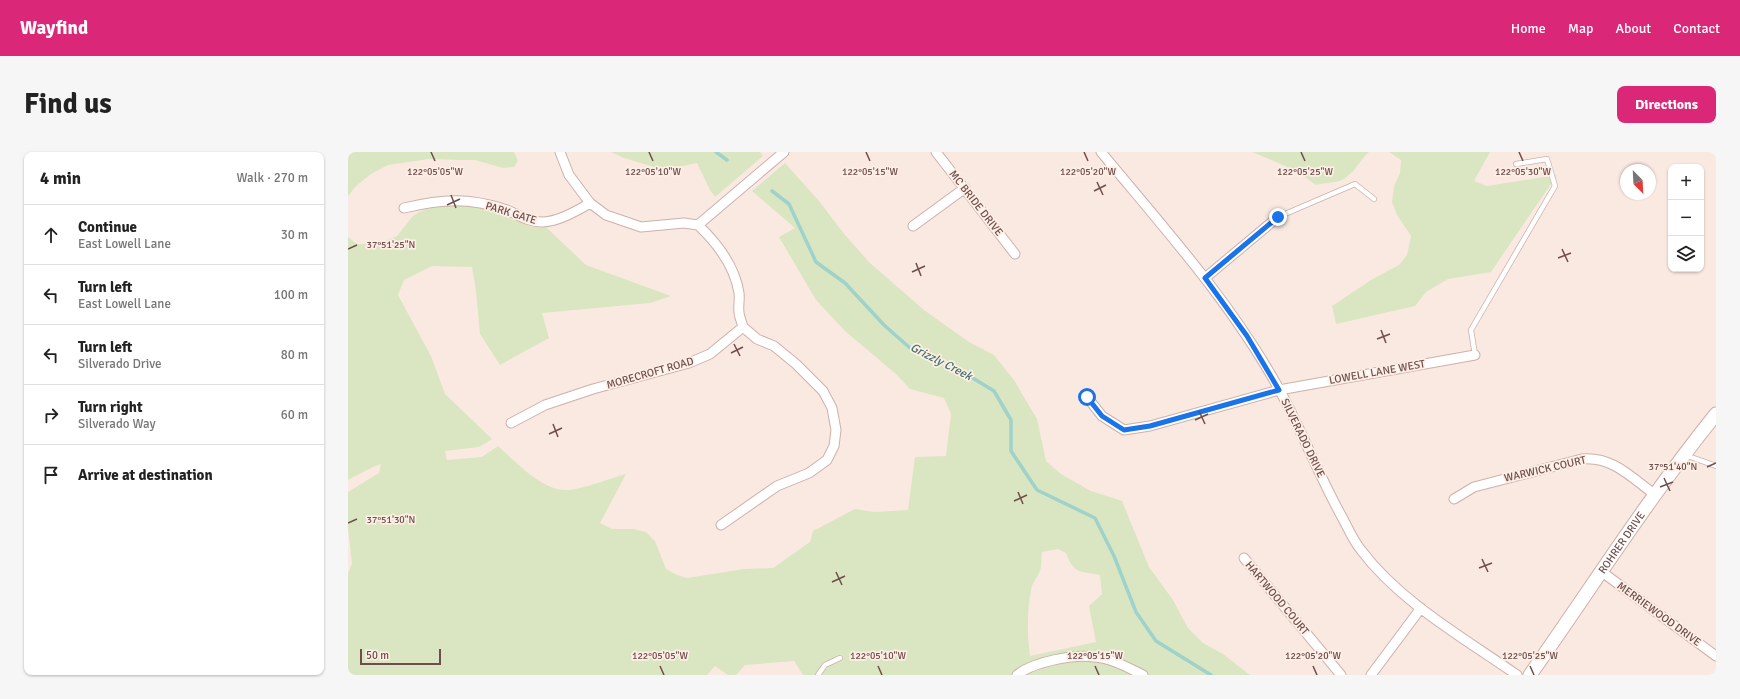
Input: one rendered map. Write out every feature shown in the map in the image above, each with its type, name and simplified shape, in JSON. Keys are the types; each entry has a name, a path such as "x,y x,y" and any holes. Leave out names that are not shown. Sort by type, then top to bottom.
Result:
{"street":[{"path":"560,152 569,175 590,203 606,215 641,227 684,223 698,225 711,237 736,280 740,295 739,312 743,327 757,339 774,346 796,364 823,391 832,408 836,430 834,446 826,460 809,473 777,486 722,525"},
{"path":"698,225 784,152"},
{"name":"MC BRIDE DRIVE","path":"936,152 1015,254"},
{"name":"SILVERADO DRIVE","path":"1101,152 1205,278 1247,336 1279,390 1332,499 1360,549 1384,577 1421,608 1517,675"},
{"path":"913,226 965,188"},
{"name":"PARK GATE","path":"404,208 433,202 455,200 473,202 508,210 529,221 543,222 575,212 590,203"},
{"path":"1205,278 1278,217"},
{"name":"MORECROFT ROAD","path":"511,423 545,405 593,389 689,363 710,354 743,327"},
{"name":"LOWELL LANE WEST","path":"1087,397 1102,416 1124,430 1150,426 1279,390 1475,355"},
{"name":"ROHRER DRIVE","path":"1530,675 1654,494 1716,414"},
{"name":"WARWICK COURT","path":"1454,499 1474,486 1582,459 1593,458 1603,460 1621,469 1654,494"},
{"name":"HARTWOOD COURT","path":"1244,558 1341,675"},
{"name":"MERRIEWOOD DRIVE","path":"1602,572 1716,656"},
{"path":"1371,675 1421,608"},
{"path":"1017,675 1021,671 1047,662 1093,656 1111,660 1143,675"}],"lane":[{"path":"1475,355 1471,330 1555,186 1546,160 1516,164"},
{"path":"1278,217 1355,184 1374,199"},
{"path":"1684,454 1716,466"},
{"path":"818,675 830,662 840,658"}],"green space":[{"path":"348,152 514,152 518,161 514,167 503,168 475,160 429,159 388,165 371,174 356,186 348,196"},
{"path":"611,152 760,152 763,156 715,197 697,163 664,170 624,158"},
{"path":"1252,152 1369,152 1353,171 1342,180 1316,185 1295,170"},
{"path":"1389,152 1490,152 1474,181 1487,186 1557,175 1491,272 1448,279 1426,292 1415,306 1336,324 1332,306 1371,280 1399,265 1407,255 1411,236 1397,215 1392,202 1394,186 1400,173 1401,160"},
{"path":"785,163 819,201 845,235 870,263 924,310 969,342 994,355 1014,380 1037,419 1046,461 1061,474 1091,491 1122,501 1149,567 1173,600 1188,628 1203,643 1223,654 1250,675 803,675 794,661 745,665 736,675 728,675 715,666 707,675 348,675 348,574 352,563 348,528 348,492 379,473 381,464 348,480 348,237 357,244 377,244 397,236 413,216 430,208 458,203 492,211 532,227 547,228 586,265 671,296 650,303 542,313 549,338 500,365 480,334 472,267 432,266 404,280 398,295 431,356 445,394 492,439 479,447 445,451 447,460 482,457 498,446 521,467 548,486 567,490 588,486 626,474 600,523 612,529 633,529 646,532 655,541 666,569 687,578 744,569 773,568 810,542 813,531 855,509 874,512 908,510 915,457 946,456 951,414 944,398 910,389 896,374 845,331 816,300 779,237 795,228 752,191","holes":["1058,549 1066,553 1072,565 1078,570 1100,575 1102,594 1089,606 1096,642 1030,656 1028,640 1029,606 1032,585 1041,569 1042,552"]}],"waterway":[{"name":"Grizzly Creek","path":"716,152 727,160"},
{"name":"Grizzly Creek","path":"772,191 789,204 816,262 845,283 884,325 910,348 953,366 994,391 1011,420 1011,451 1037,490 1095,518 1114,556 1136,612 1156,641 1211,675"}],"route":[{"path":"1087,397 1102,416 1124,430 1150,426 1279,390 1247,336 1205,278 1278,217"}]}
